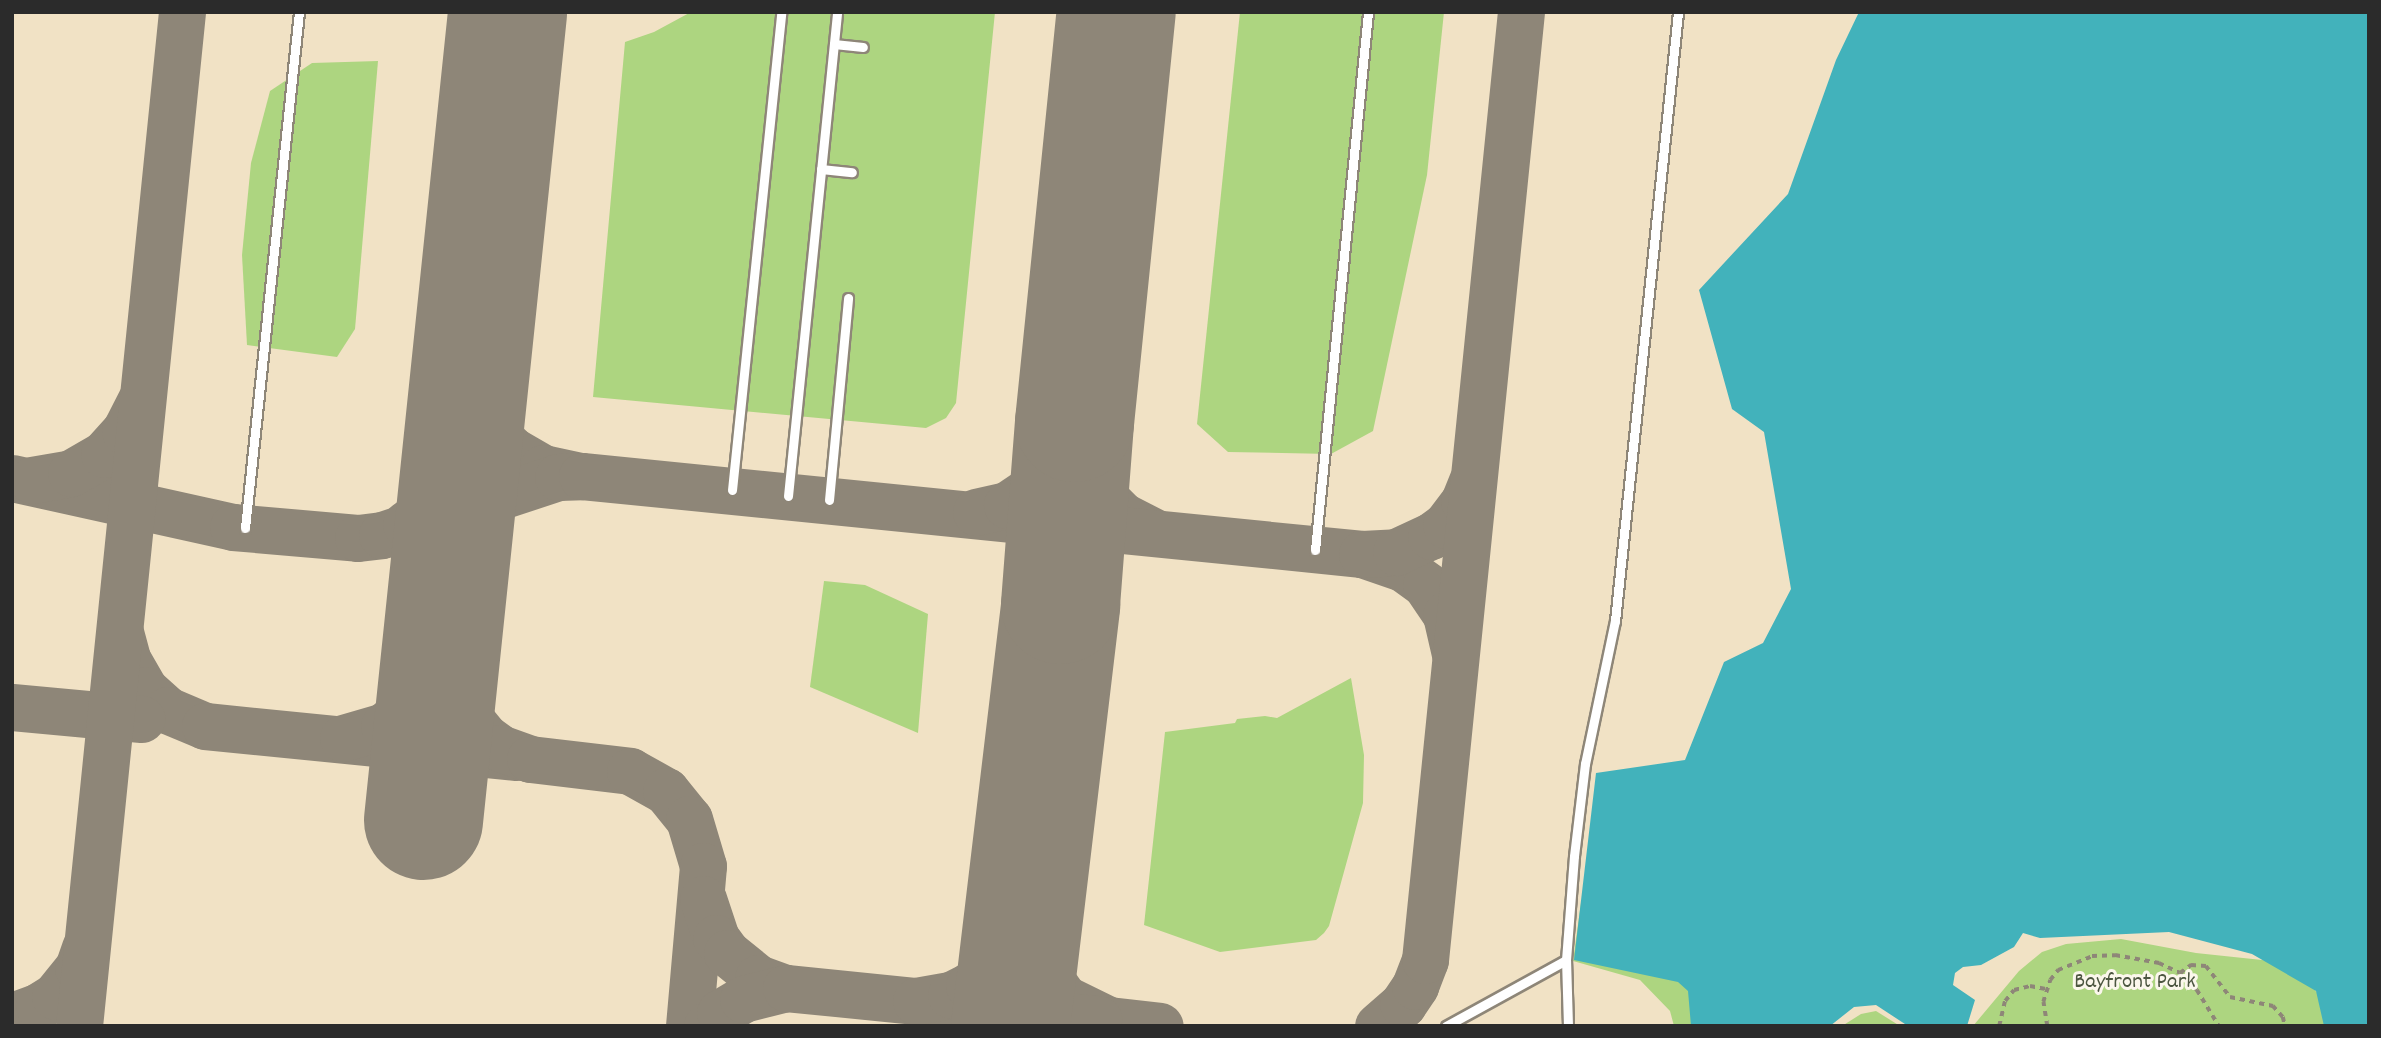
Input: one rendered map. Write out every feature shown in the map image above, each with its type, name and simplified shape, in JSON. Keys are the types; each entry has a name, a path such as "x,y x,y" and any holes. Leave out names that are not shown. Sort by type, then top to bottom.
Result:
{"lane":[{"path":"245,528 299,12"},
{"path":"732,490 781,12"},
{"path":"788,496 837,12"},
{"path":"1315,550 1368,12"},
{"path":"1568,1026 1566,960 1585,764 1615,621 1678,12"},
{"path":"834,44 863,47"},
{"path":"821,169 852,172"},
{"path":"829,500 848,298"},
{"path":"1446,1026 1566,960"}],"path":[{"path":"2047,1026 2043,1014 2046,989 2058,970 2092,956 2140,958 2159,963 2180,974 2197,990 2219,1026"},
{"path":"2180,974 2191,965 2206,966 2230,998 2273,1006 2279,1011 2285,1026"},
{"path":"1999,1026 2005,1001 2014,990 2030,986 2046,989"}],"green space":[{"path":"691,12 995,12 956,403 946,418 926,428 593,397 625,42 654,32"},
{"path":"1240,12 1444,12 1427,175 1373,431 1331,454 1228,452 1197,424"},
{"path":"378,61 355,329 337,357 247,345 242,255 251,163 270,91 312,63"},
{"path":"824,581 865,585 928,614 918,733 810,687"},
{"path":"1351,678 1364,755 1363,803 1329,926 1324,933 1316,940 1220,952 1144,925 1165,732 1235,723 1237,719 1265,716 1277,718"},
{"path":"1581,903 1685,971 1701,1026 1674,1026 1670,1011 1640,980 1573,961"},
{"name":"Bayfront Park","path":"2121,939 2196,953 2291,963 2320,996 2328,1026 1973,1026 2019,971 2042,952 2066,944"},
{"path":"1876,1011 1900,1026 1842,1026 1861,1014"}],"water":[{"path":"1859,12 2369,12 2369,1026 2324,1026 2316,991 2252,954 2169,932 2040,938 2023,933 2014,947 1981,965 1963,967 1955,973 1953,985 1975,1000 1967,1026 1908,1026 1876,1005 1854,1007 1830,1026 1691,1026 1688,991 1678,982 1574,960 1596,773 1685,760 1724,662 1763,643 1791,589 1764,432 1732,409 1699,290 1788,194 1836,60"}],"taxiway":[{"path":"79,1026 182,12"},
{"path":"1378,1026 1403,1004 1415,986 1425,960 1521,12"},
{"path":"406,524 428,508 449,479 458,451 472,356"},
{"path":"475,371 479,399 487,421 499,437 512,450 543,468 580,476"},
{"path":"32,480 71,473 104,454 125,431 140,401"},
{"path":"1074,422 1084,465 1098,491 1123,516 1153,531"},
{"path":"976,512 1007,505 1038,484 1056,462 1074,422"},
{"path":"12,478 233,527 358,538 382,535 558,477 582,476 1362,554 1403,568 1426,585 1446,615 1455,654"},
{"path":"1362,554 1396,552 1431,536 1446,525 1464,501 1472,481"},
{"path":"120,632 127,659 145,690 167,710 205,726 516,757"},
{"path":"444,640 450,686 458,704 485,737 500,748 530,759 630,771 666,791 689,819 703,866 689,1026"},
{"path":"343,738 384,726 415,701 444,640"},
{"path":"12,707 141,719"},
{"path":"703,899 716,938 727,953 758,978 786,988"},
{"path":"1023,914 1038,961 1064,998 1109,1020 1160,1026"},
{"path":"707,1026 720,1013 743,999 786,988 916,1001 951,995 969,986 995,964 1006,949 1023,914"},
{"path":"12,1016 39,1006 55,996 78,968 85,948"},
{"path":"931,1003 1098,1019"}],"runway":[{"path":"423,820 507,12"},
{"path":"1010,1026 1060,604 1074,422 1116,12"}]}
